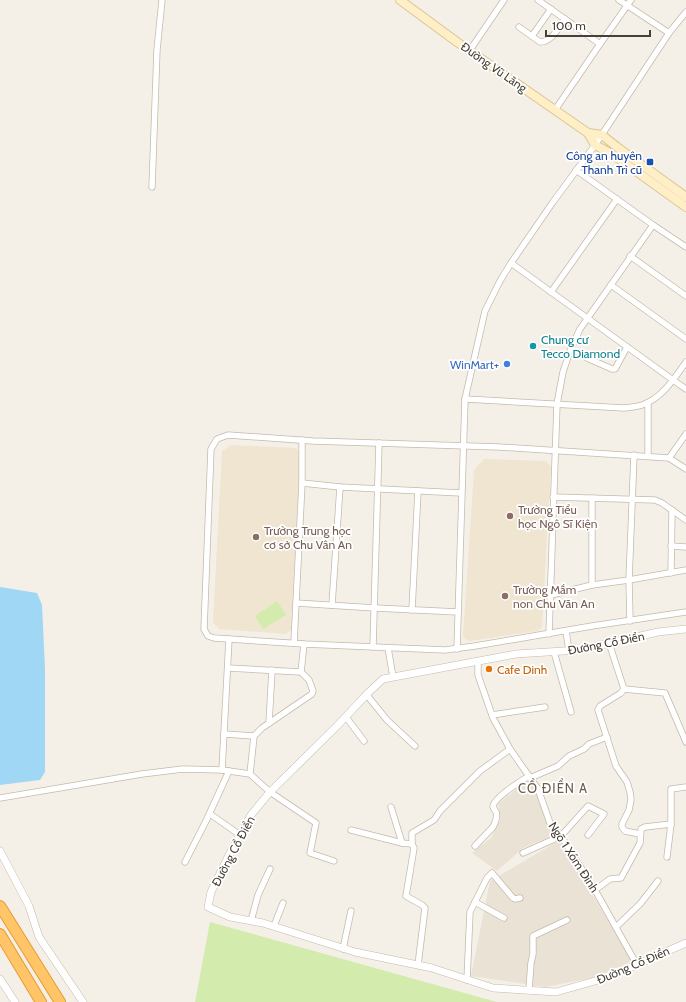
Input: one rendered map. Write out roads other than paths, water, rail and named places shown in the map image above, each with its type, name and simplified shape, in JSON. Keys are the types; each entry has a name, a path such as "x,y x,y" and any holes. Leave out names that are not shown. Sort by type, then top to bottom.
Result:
{"highway":[{"path":"0,906 60,1002"},
{"path":"0,934 41,1002"}],"main road":[{"name":"Đường Vũ Lăng","path":"400,0 588,133 595,145"},
{"name":"Đường Vũ Lăng","path":"588,133 602,135"},
{"path":"602,135 616,147 686,197"},
{"path":"595,145 612,154 686,207"}],"street":[{"path":"152,187 157,50 162,0"},
{"path":"470,50 504,0"},
{"path":"538,0 600,44"},
{"path":"619,0 669,33"},
{"path":"556,110 631,0"},
{"path":"532,36 551,9"},
{"path":"456,649 465,399 485,311 500,281 511,264 602,135 669,33 686,12"},
{"path":"519,27 540,42 544,42 551,38 565,19"},
{"path":"576,170 652,225 686,247"},
{"path":"551,292 617,199"},
{"path":"549,634 557,404 563,372 571,348 580,329 652,225"},
{"path":"630,256 686,296"},
{"path":"511,264 686,388"},
{"path":"611,285 686,339"},
{"path":"587,358 615,369 628,347"},
{"path":"465,399 624,408 641,406 663,393 686,362"},
{"path":"648,403 648,456"},
{"path":"668,458 686,434"},
{"path":"686,469 668,458 648,456 463,446 302,440 228,435 217,439 211,449 204,629 208,636 214,638 304,644 445,650 686,612"},
{"path":"294,643 302,483 302,440"},
{"path":"373,647 379,443"},
{"path":"630,620 634,456"},
{"path":"302,483 340,487 461,493"},
{"path":"332,605 340,487"},
{"path":"412,610 418,491"},
{"path":"553,497 655,500 662,503 686,520"},
{"path":"592,498 592,585"},
{"path":"671,573 672,510"},
{"path":"671,546 686,547"},
{"path":"551,594 592,585 686,570"},
{"path":"296,603 458,612"},
{"name":"Đường Cổ Điển","path":"686,629 658,632 579,650 516,654 383,679 366,694 346,717 270,792 251,815 211,892 208,907 230,916 274,926 343,949 432,968 494,988 556,992 609,978 686,943"},
{"path":"566,631 569,651"},
{"path":"222,770 230,639"},
{"path":"301,672 304,644"},
{"path":"609,644 624,689"},
{"path":"388,648 393,678"},
{"path":"554,652 571,712"},
{"name":"Ngõ 1 Xóm Đình","path":"478,661 478,675 492,715 510,749 538,789 550,823 561,836 595,890 637,965"},
{"path":"228,668 301,672 309,680 313,691 312,694 262,728 254,736 250,774"},
{"path":"269,723 272,670"},
{"path":"624,689 621,693 600,706 598,710 616,766 627,782 630,792 631,800 629,810 622,824 622,828 625,831 640,834 641,829 645,827 671,824"},
{"path":"624,689 665,694 686,742"},
{"path":"366,694 387,720 415,746"},
{"path":"492,715 545,707"},
{"path":"346,717 364,741"},
{"path":"224,734 254,736"},
{"path":"476,846 493,827 497,816 496,811 493,808 493,804 500,796 515,784 558,766 569,756 584,749 589,744 607,737"},
{"path":"418,965 425,908 406,896 414,848 412,844 412,833 434,820 440,811 480,771 510,749"},
{"path":"0,798 142,774 183,770 222,770 250,774 270,792 316,823 310,853 334,862"},
{"path":"185,862 210,814 229,771"},
{"path":"667,856 671,824 671,789 686,787"},
{"name":"Ngõ 1 Xóm Đình","path":"523,853 561,836 588,806 604,814 588,836"},
{"path":"391,807 402,843"},
{"path":"210,814 240,835"},
{"path":"351,830 402,843 412,844"},
{"name":"Ngõ 1 Xóm Đình","path":"595,890 610,879 622,878 640,843 640,834"},
{"path":"0,851 29,906 39,937 82,1002"},
{"path":"251,920 258,895 270,869"},
{"path":"468,980 470,912 487,878 492,873 513,898 520,898"},
{"path":"616,927 640,904 658,881"},
{"path":"474,902 504,918"},
{"path":"274,926 284,903"},
{"path":"343,949 351,911"},
{"path":"529,990 533,954 533,936 567,920"},
{"path":"0,979 15,1002"}],"water":[{"path":"0,587 37,593 42,605 45,669 45,772 40,780 0,785"}],"place":[{"name":"Công an huyên Thanh Trì cũ","path":"650,162"},
{"name":"Chung cư Tecco Diamond","path":"533,346"},
{"name":"WinMart+","path":"507,364"},
{"name":"Trường Tiểu học Ngô Sĩ Kiện","path":"510,516"},
{"name":"Trường Trung học cơ sở Chu Vân An","path":"256,537"},
{"name":"Trường Mầm non Chu Văn An","path":"505,596"},
{"name":"Cafe Dinh","path":"489,669"}],"district":[{"name":"CỔ ĐIỂN A","path":"553,788"}]}
